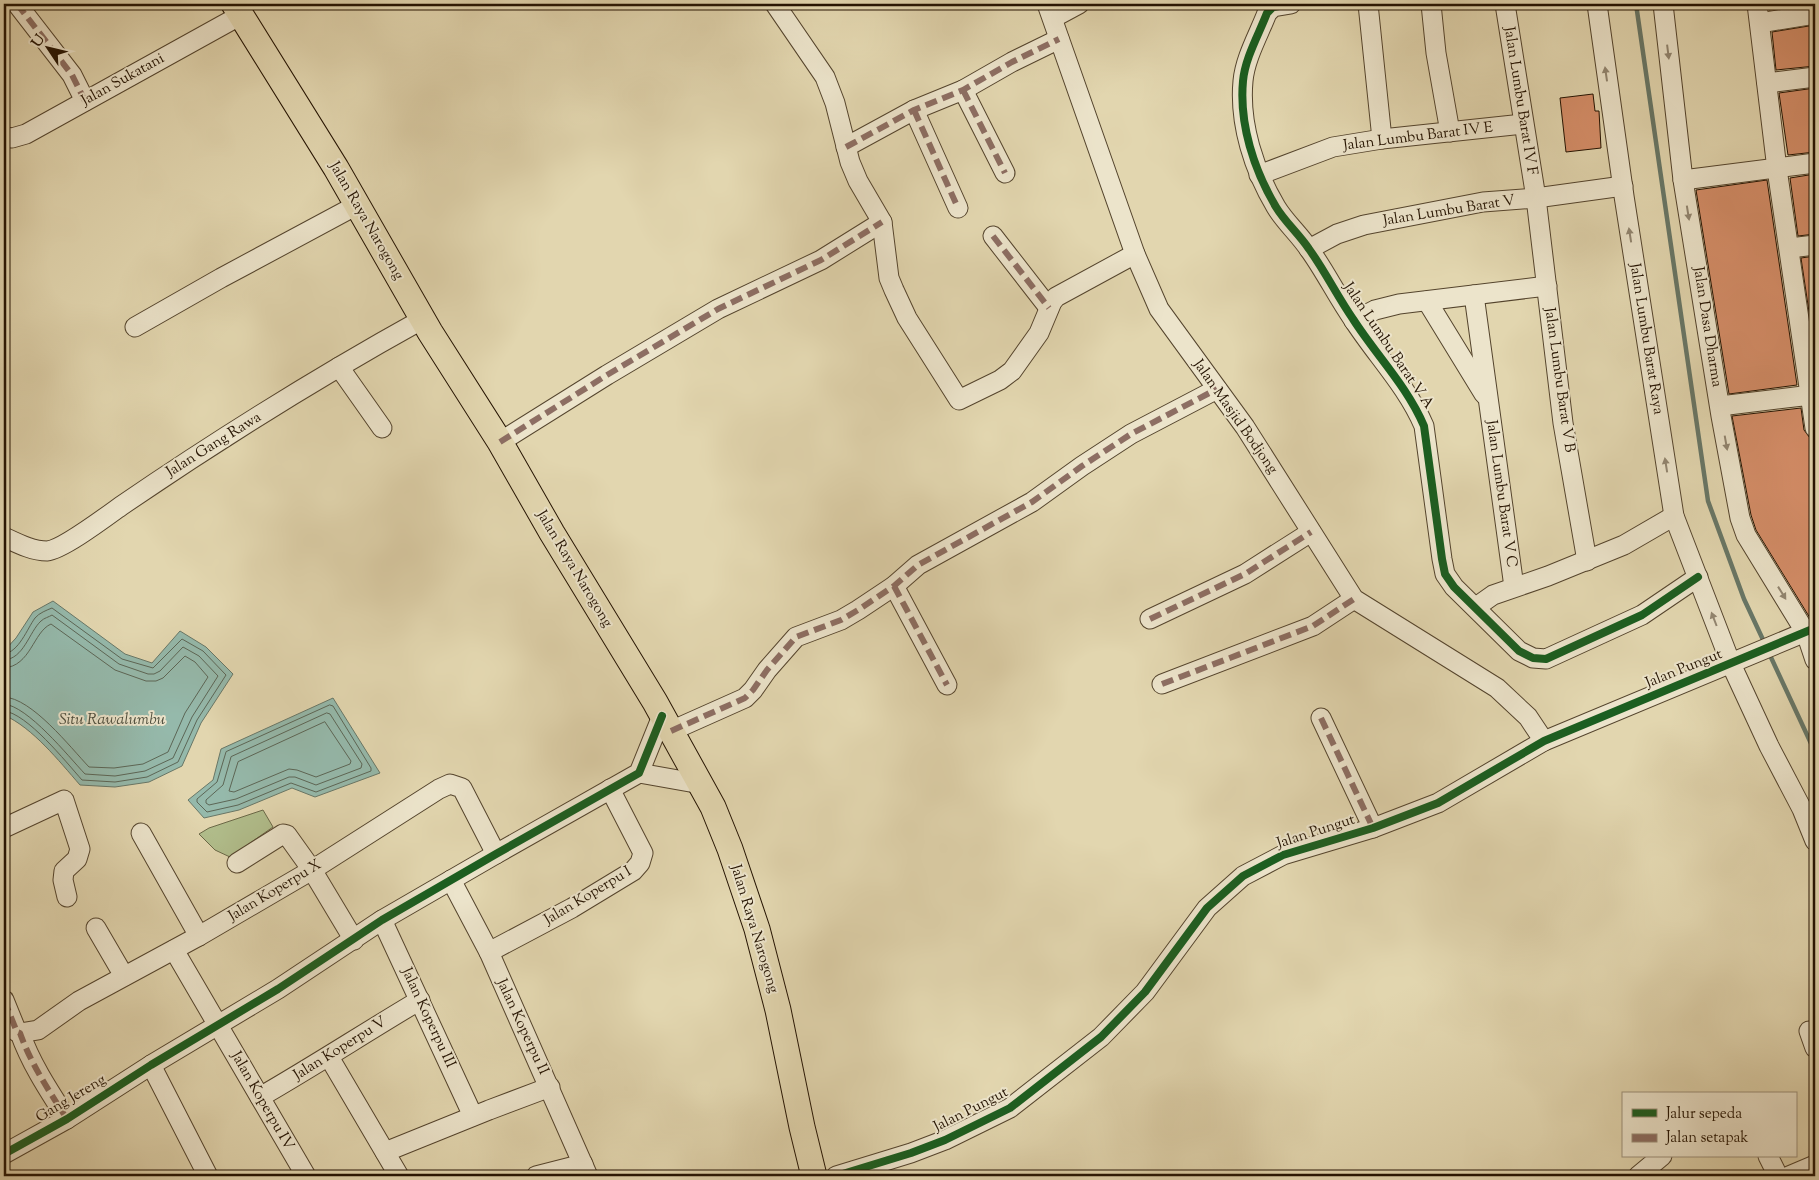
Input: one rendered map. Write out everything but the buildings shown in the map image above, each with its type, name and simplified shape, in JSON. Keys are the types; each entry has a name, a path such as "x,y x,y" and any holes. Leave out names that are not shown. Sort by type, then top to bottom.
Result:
{"main road":[{"name":"Jalan Raya Narogong","path":"237,9 357,205 423,320 500,442 666,723 713,807 730,849 757,929 778,1010 814,1176"}],"street":[{"path":"17,4 72,75 85,101"},
{"path":"775,4 825,77 835,103 846,147 858,181 882,222 889,278 900,304 959,400 1007,376 1039,333 1049,308 1056,297 1135,254"},
{"path":"1050,11 1079,4"},
{"path":"1368,4 1382,140"},
{"path":"1431,4 1436,53 1450,132"},
{"name":"Jalan Lumbu Barat IV F","path":"1505,4 1536,198"},
{"name":"Jalan Lumbu Barat Raya","path":"1597,4 1674,516 1698,577 1737,662 1769,746 1802,809 1815,841"},
{"name":"Jalan Dasa Dharma","path":"1663,4 1683,180 1740,518 1746,536 1811,630 1815,660"},
{"path":"1757,4 1777,169 1815,428"},
{"name":"Jalan Lumbu Barat V A","path":"1282,6 1267,13 1247,64 1244,79 1244,124 1259,175 1277,209 1309,249 1354,321 1383,358 1419,415 1424,426 1446,574 1454,587 1476,606 1519,651 1533,658 1546,659 1642,615 1698,577"},
{"name":"Jalan Sukatani","path":"4,137 19,138 85,101 237,9"},
{"name":"Jalan Masjid Bodjong","path":"1050,11 1135,254 1159,309 1245,426 1354,599 1497,688 1528,717 1544,741"},
{"path":"1760,23 1815,14"},
{"path":"846,147 914,110 963,90 1012,62 1059,39"},
{"path":"1767,83 1815,78"},
{"path":"963,90 1005,173"},
{"path":"914,110 958,208"},
{"name":"Jalan Lumbu Barat IV E","path":"1259,175 1333,147 1523,124"},
{"path":"1683,180 1815,163"},
{"name":"Jalan Lumbu Barat V","path":"1309,249 1337,234 1364,225 1483,202 1536,198 1623,186"},
{"name":"Jalan Lumbu Barat V B","path":"1536,198 1563,423 1587,561"},
{"path":"135,327 221,278 357,205"},
{"path":"500,442 718,309 820,260 882,222"},
{"path":"993,236 1049,308"},
{"path":"1790,248 1815,245"},
{"path":"1354,321 1375,310 1399,304 1547,286"},
{"name":"Jalan Lumbu Barat V C","path":"1474,295 1514,587"},
{"name":"Jalan Lumbu Barat V C","path":"1427,301 1488,401"},
{"name":"Jalan Gang Rawa","path":"4,537 24,547 47,551 58,547 173,470 339,367 423,320"},
{"path":"339,367 382,428"},
{"path":"701,784 639,773 666,723 745,698 796,638 841,620 894,586 918,565 1032,502 1131,434 1218,389"},
{"path":"1720,406 1811,395"},
{"path":"1476,606 1493,595 1548,576 1624,545 1674,516"},
{"path":"1150,619 1246,574 1311,532"},
{"path":"894,586 947,685"},
{"path":"1162,684 1313,626 1354,599"},
{"name":"Jalan Pungut","path":"836,1176 911,1153 944,1140 1010,1108 1101,1037 1145,992 1206,908 1243,876 1284,855 1373,828 1438,804 1544,741 1811,630"},
{"path":"1321,718 1373,828"},
{"name":"Gang Jereng","path":"4,1154 67,1119 152,1065 219,1026 354,940 382,920 639,773"},
{"name":"Jalan Koperpu X","path":"20,1033 38,1030 79,1001 199,936 312,870 450,784 462,788 496,854"},
{"name":"Jalan Koperpu I","path":"489,952 572,908 632,871 640,864 643,853 610,790"},
{"path":"4,828 64,800 80,849 77,859 64,871 63,880 67,897"},
{"path":"141,833 199,936"},
{"path":"237,863 283,834 287,835 312,870 354,940"},
{"name":"Jalan Koperpu II","path":"451,880 489,952 585,1170"},
{"name":"Jalan Koperpu III","path":"382,920 473,1116"},
{"path":"96,928 124,976"},
{"name":"Jalan Koperpu IV","path":"174,950 306,1176"},
{"path":"4,1000 26,1050 42,1080 67,1119"},
{"name":"Jalan Koperpu V","path":"260,1097 329,1057 420,1000"},
{"path":"329,1057 398,1176"},
{"path":"152,1065 208,1176"},
{"path":"385,1152 473,1116 550,1088"},
{"path":"1638,1176 1660,1158"},
{"path":"1769,1158 1778,1176"},
{"path":"1789,1176 1815,1165"},
{"path":"536,1176 585,1170"}],"green space":[{"path":"263,810 273,827 230,857 215,850 199,834 209,828"}],"water":[{"name":"Situ Rawalumbu","path":"53,601 125,654 152,663 180,631 206,647 233,674 201,723 182,766 149,782 115,787 80,785 35,737 25,728 4,715 4,651 16,638 33,612"},
{"path":"333,698 380,773 315,797 292,788 239,810 204,818 188,800 213,780 221,749"}],"waterway":[{"path":"1636,4 1708,501 1744,599 1765,644"},
{"path":"1768,651 1815,752"}],"marked path":[{"path":"17,4 72,75 85,101"},
{"path":"846,147 914,110 963,90 1012,62 1059,39"},
{"path":"963,90 1005,173"},
{"path":"914,110 958,208"},
{"path":"500,442 718,309 821,260 882,222"},
{"path":"993,236 1049,308"},
{"path":"671,731 745,698 796,637 841,620 858,610 894,586 918,565 1032,502 1131,434 1217,389"},
{"path":"1150,619 1245,574 1311,532"},
{"path":"894,586 947,685"},
{"path":"1162,684 1313,626 1354,599"},
{"path":"1321,718 1373,828"},
{"path":"4,1000 17,1032 20,1033 47,1088 67,1119 63,1121"}],"cycle path":[{"path":"1291,4 1273,7 1267,13 1246,64 1242,97 1243,114 1250,146 1261,178 1276,207 1315,257 1353,319 1409,397 1424,426 1442,559 1445,574 1454,587 1519,651 1533,658 1546,659 1642,615 1698,577"},
{"path":"836,1176 911,1153 945,1140 1010,1108 1101,1037 1145,992 1207,908 1243,876 1283,855 1373,828 1438,803 1544,741 1815,628"},
{"path":"4,1154 67,1119 151,1065 278,989 382,920 639,773 662,716"}]}
